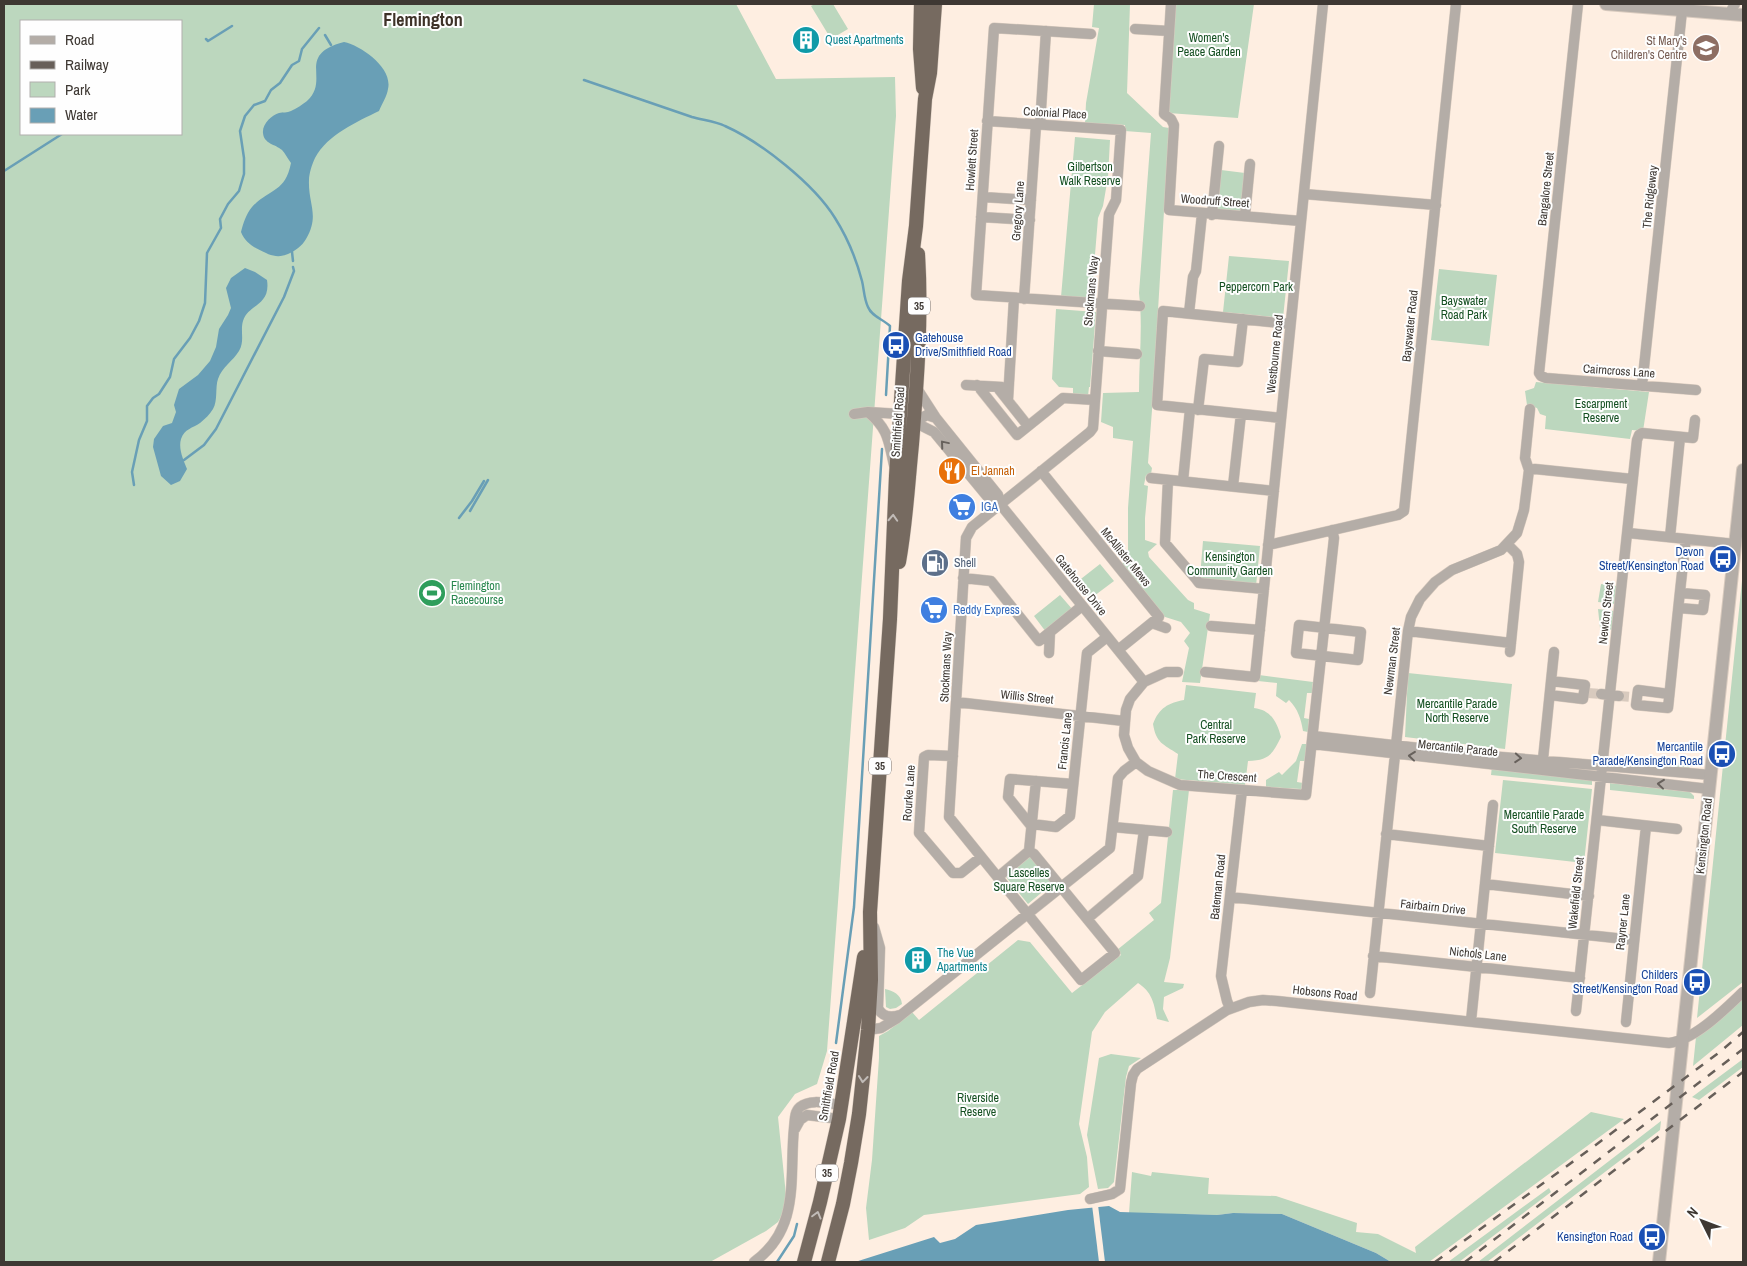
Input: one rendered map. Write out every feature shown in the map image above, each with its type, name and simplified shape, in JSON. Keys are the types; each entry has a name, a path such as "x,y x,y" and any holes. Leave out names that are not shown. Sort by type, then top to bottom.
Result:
{"highway":[{"name":"Smithfield Road","path":"921,4 921,76 925,99"},
{"name":"Smithfield Road","path":"829,1257 843,1204 859,1114 860,1030 870,915 890,619 900,414 909,281 916,226 925,99 933,41 934,4"},
{"path":"921,60 933,41"},
{"name":"Smithfield Road","path":"890,619 904,532 914,422 920,288 916,226"},
{"path":"899,434 914,422 900,414"},
{"name":"Smithfield Road","path":"804,1262 860,1030"},
{"path":"840,1112 859,1114"}],"street":[{"path":"1135,29 1169,31 1171,4"},
{"name":"Westbourne Road","path":"1205,672 1255,677 1323,4"},
{"name":"Bayswater Road","path":"1268,545 1398,515 1403,512 1456,4"},
{"name":"Bangalore Street","path":"1541,376 1539,370 1578,4"},
{"path":"1606,4 1682,11 1732,9 1743,16"},
{"name":"The Ridgeway","path":"1642,386 1682,11"},
{"name":"Howlett Street","path":"1019,298 978,296 976,294 994,28 1046,31"},
{"path":"1046,31 1091,34"},
{"name":"Gregory Lane","path":"1008,400 1030,220 1046,31"},
{"name":"Woodruff Street","path":"1169,31 1164,114 1171,119 1174,126 1169,210 1301,221"},
{"name":"Colonial Place","path":"987,121 1121,130"},
{"name":"Stockmans Way","path":"1087,919 1114,953 1081,980 949,817 967,533 972,526 1092,430 1109,214 1116,200 1121,130"},
{"path":"1189,313 1193,278 1196,271 1219,146"},
{"path":"1245,215 1250,164"},
{"path":"1304,194 1436,205"},
{"path":"982,197 1031,200"},
{"path":"981,217 1030,220"},
{"path":"1019,298 1140,306"},
{"path":"1281,418 1157,406 1163,311 1290,324"},
{"path":"1183,481 1204,359 1238,362 1243,319"},
{"path":"1098,351 1137,354"},
{"name":"Cairncross Lane","path":"1541,376 1546,378 1696,390"},
{"path":"966,385 1008,388"},
{"name":"Gatehouse Drive","path":"916,386 991,501 1000,504 1144,682"},
{"path":"977,386 1017,435 1063,398 1095,400"},
{"path":"997,387 1028,426"},
{"name":"Newman Street","path":"1370,993 1377,914 1411,617 1420,599 1435,582 1452,570 1495,554 1517,534 1522,520 1529,470 1525,458 1530,409"},
{"path":"868,412 881,423 885,430 896,476"},
{"path":"854,414 868,412 900,414"},
{"path":"1234,486 1241,414"},
{"path":"914,422 927,415 936,418"},
{"path":"1670,537 1680,437 1693,438 1695,420"},
{"name":"Gatehouse Drive","path":"914,422 933,431 970,468"},
{"name":"Newton Street","path":"1602,765 1637,440 1639,435 1645,433 1680,437"},
{"path":"1529,470 1632,478"},
{"name":"Kensington Road","path":"1658,1262 1743,470"},
{"name":"McAllister Mews","path":"1041,471 1159,617 1152,623"},
{"path":"1151,478 1274,490"},
{"path":"1168,480 1164,543 1200,583 1264,589"},
{"name":"The Crescent","path":"1136,762 1148,771 1180,785 1306,795 1334,538 1332,530"},
{"path":"1628,533 1735,544"},
{"path":"1669,694 1638,690 1634,697 1636,705 1668,708 1686,539"},
{"path":"1408,631 1510,647 1519,560 1517,553 1507,544"},
{"path":"963,578 991,581 1040,641 1082,606"},
{"path":"1679,608 1703,610 1705,595 1681,593"},
{"path":"1118,650 1152,623 1166,628"},
{"path":"1300,625 1324,628 1361,632 1358,660 1296,653 1300,625"},
{"path":"1211,626 1260,630"},
{"path":"1049,653 1050,632"},
{"name":"Francis Lane","path":"1032,826 1056,827 1070,816 1087,653 1107,637"},
{"path":"1543,760 1554,652"},
{"path":"860,1030 881,1028 900,1015 1110,848 1118,778 1136,762 1128,748 1124,735 1124,721 1130,699 1144,682 1166,672 1178,672"},
{"path":"1550,695 1583,699 1586,692 1585,685 1551,681"},
{"name":"Willis Street","path":"956,702 1124,721"},
{"name":"Mercantile Parade","path":"1313,740 1709,789"},
{"name":"Mercantile Parade","path":"1395,749 1711,775"},
{"name":"Rourke Lane","path":"952,756 928,754 924,757 919,833 953,874 961,873 981,856"},
{"path":"1601,777 1602,765"},
{"name":"Wakefield Street","path":"1576,1011 1601,777"},
{"path":"1032,826 1008,797 1010,779 1073,784"},
{"path":"998,877 1029,851 1036,781"},
{"name":"Bateman Road","path":"1233,1007 1227,1001 1221,976 1242,790"},
{"path":"1471,1021 1493,805"},
{"path":"1597,820 1677,829"},
{"name":"Rayner Lane","path":"1626,1022 1646,826"},
{"path":"1113,827 1167,832"},
{"path":"1029,851 1034,854 1087,919 1138,876 1144,830"},
{"path":"1386,834 1489,846"},
{"path":"1484,884 1589,896"},
{"name":"Fairbairn Drive","path":"1230,897 1634,940"},
{"path":"870,915 880,948 878,1008 886,1016 894,1017 900,1015"},
{"name":"Nichols Lane","path":"1374,956 1580,978"},
{"path":"1682,1039 1699,1029 1743,992"},
{"name":"Hobsons Road","path":"1090,1198 1112,1194 1120,1189 1131,1083 1137,1069 1233,1007 1256,1000 1272,1000 1669,1043 1682,1039"},
{"path":"754,1262 773,1245 787,1218 791,1200 793,1140 797,1124 805,1116 840,1112"}],"green space":[{"name":"Flemington Racecourse","path":"4,4 736,4 776,79 895,77 896,116 827,1051 817,1084 795,1094 778,1117 787,1205 778,1222 766,1231 710,1262 4,1262"},
{"path":"815,4 833,4 848,29 831,39 811,6"},
{"path":"1094,4 1130,4 1127,93 1163,127 1169,128 1148,463 1152,468 1151,474 1146,475 1144,485 1148,486 1145,540 1157,544 1148,552 1149,557 1188,600 1194,603 1194,609 1210,614 1200,683 1182,682 1189,648 1184,641 1190,633 1181,622 1162,616 1120,565 1128,558 1128,508 1133,441 1113,438 1113,427 1101,422 1103,393 1139,392 1141,330 1139,293 1151,133 1125,131 1125,125 1085,123 1086,103 1099,28 1092,27"},
{"name":"Women's Peace Garden","path":"1173,4 1254,4 1238,118 1168,113"},
{"name":"Gilbertson Walk Reserve","path":"1075,137 1110,140 1108,177 1103,206 1098,218 1092,291 1087,298 1061,297"},
{"path":"1221,170 1245,173 1241,211 1217,209"},
{"name":"Peppercorn Park","path":"1229,256 1289,261 1283,318 1223,312"},
{"name":"Bayswater Road Park","path":"1439,269 1497,275 1489,346 1431,340"},
{"path":"1056,309 1096,312 1088,396 1073,394 1073,388 1059,387 1052,379"},
{"name":"Escarpment Reserve","path":"1536,382 1649,392 1643,431 1632,430 1630,439 1545,429 1546,416 1540,414 1537,408 1527,405 1525,391 1534,388"},
{"name":"Kensington Community Garden","path":"1203,541 1260,546 1256,586 1203,581 1200,577"},
{"path":"1100,564 1114,581 1090,599 1077,582"},
{"path":"1743,571 1743,982 1697,1018"},
{"path":"1601,584 1617,586 1615,604 1598,602"},
{"path":"1060,595 1073,610 1046,632 1034,616"},
{"path":"1598,609 1614,611 1612,630 1600,628"},
{"name":"Mercantile Parade North Reserve","path":"1408,673 1512,684 1505,749 1405,737"},
{"path":"1259,675 1313,682 1312,693 1307,693 1304,718 1309,719 1308,732 1303,731 1299,714 1292,703 1289,700 1286,703 1276,696 1277,683 1258,681"},
{"name":"Central Park Reserve","path":"1186,685 1256,693 1254,708 1265,711 1275,722 1281,737 1272,752 1265,758 1248,761 1245,785 1175,779 1178,754 1158,739 1153,724 1161,710 1173,703 1184,700"},
{"path":"1302,744 1307,744 1306,761 1300,761 1297,782 1303,783 1301,789 1266,787 1266,780 1279,772 1282,775 1296,761"},
{"path":"1621,757 1690,764 1689,770 1620,762"},
{"path":"1492,766 1592,779 1592,785 1491,775"},
{"name":"Mercantile Parade South Reserve","path":"1503,780 1592,789 1584,863 1495,853"},
{"path":"1610,783 1690,792 1694,799 1610,790"},
{"name":"Riverside Reserve","path":"1173,790 1189,790 1170,958 1164,982 1184,984 1183,988 1164,997 1163,1009 1169,1022 1157,1019 1152,998 1143,986 1138,983 1105,1012 1092,1032 1079,1124 1087,1157 1089,1187 1080,1194 924,1215 905,1228 869,1240 866,1208 872,1160 879,1036 912,1012 919,1020 1018,940 1030,942 1072,993 1121,955 1117,950 1154,920 1149,913 1161,903"},
{"name":"Lascelles Square Reserve","path":"1031,856 1053,883 1028,904 1006,877"},
{"path":"885,989 898,995 902,1004 896,1008 890,1009 886,1007"},
{"path":"1743,997 1743,1025 1693,1066 1696,1037"},
{"path":"1111,1054 1141,1058 1129,1066 1126,1077 1114,1182 1108,1188 1098,1189 1087,1135 1099,1058"},
{"path":"1743,1059 1743,1067 1699,1100 1692,1097"},
{"path":"1591,1112 1624,1119 1429,1262 1391,1262 1376,1253 1282,1214 1129,1213 1132,1172 1151,1176 1152,1172 1209,1178 1208,1194 1276,1196 1357,1223 1356,1232 1378,1234 1416,1253 1415,1247"},
{"path":"1661,1121 1660,1130 1487,1262 1478,1262"},
{"path":"1549,1188 1551,1192 1459,1262 1448,1262"}],"water":[{"path":"344,42 367,53 381,66 386,73 388,81 387,94 379,111 335,135 315,158 309,180 313,216 310,231 304,242 291,253 277,256 269,254 251,245 245,240 241,232 245,219 252,207 281,185 285,180 291,163 282,150 265,139 263,133 264,126 273,116 291,111 307,101 313,93 316,84 317,61 321,54 329,47"},
{"path":"245,268 267,280 266,295 249,311 243,321 241,347 237,355 220,375 217,382 213,409 209,415 182,436 180,443 181,451 187,469 180,481 171,485 161,476 153,447 154,439 163,426 172,423 176,412 174,405 179,389 198,375 210,361 216,347 219,329 231,308 226,288 231,278"},
{"path":"1109,1206 1120,1212 1217,1215 1233,1213 1282,1214 1376,1253 1391,1262 855,1262 934,1237 940,1243 955,1239 976,1225 1068,1210"}],"pier":[{"path":"1092,1205 1098,1205 1105,1262 1099,1262"}],"waterway":[{"path":"206,39 208,41 232,26"},
{"path":"134,485 132,472 139,440 147,421 147,406 159,394 170,377 174,359 190,338 199,321 205,303 207,253 221,228 220,219 228,204 239,191 244,174 240,131 245,116 254,105 265,101 271,90 280,83 292,65 299,61 302,49 319,28"},
{"path":"325,35 331,45"},
{"path":"584,80 692,117 725,126 770,153 786,165 814,192 835,218 847,240 857,264 870,310 875,316 890,326 886,395"},
{"path":"4,171 60,135"},
{"path":"292,252 293,261"},
{"path":"184,460 204,445 216,429 284,297 294,271 293,267"},
{"path":"836,1043 854,907 882,449"},
{"path":"470,511 488,480"},
{"path":"459,518 484,481"},
{"path":"777,1262 794,1236 797,1224"}],"tunnel":[{"path":"1588,693 1601,694"},
{"path":"1619,696 1631,697"}],"railway":[{"path":"1435,1262 1593,1147 1721,1051 1743,1032"},
{"path":"1465,1262 1743,1049"},
{"path":"1494,1262 1743,1072"}],"place":[{"name":"Quest Apartments","path":"806,40"},
{"name":"St Mary's Children's Centre","path":"1706,48"},
{"name":"Gatehouse Drive/Smithfield Road","path":"896,345"},
{"name":"El Jannah","path":"952,471"},
{"name":"IGA","path":"962,507"},
{"name":"Devon Street/Kensington Road","path":"1723,559"},
{"name":"Shell","path":"935,563"},
{"name":"Flemington Racecourse","path":"432,593"},
{"name":"Reddy Express","path":"934,610"},
{"name":"Mercantile Parade/Kensington Road","path":"1722,754"},
{"name":"The Vue Apartments","path":"918,960"},
{"name":"Childers Street/Kensington Road","path":"1697,982"},
{"name":"Kensington Road","path":"1652,1237"}],"district":[{"name":"Flemington","path":"423,20"}]}
